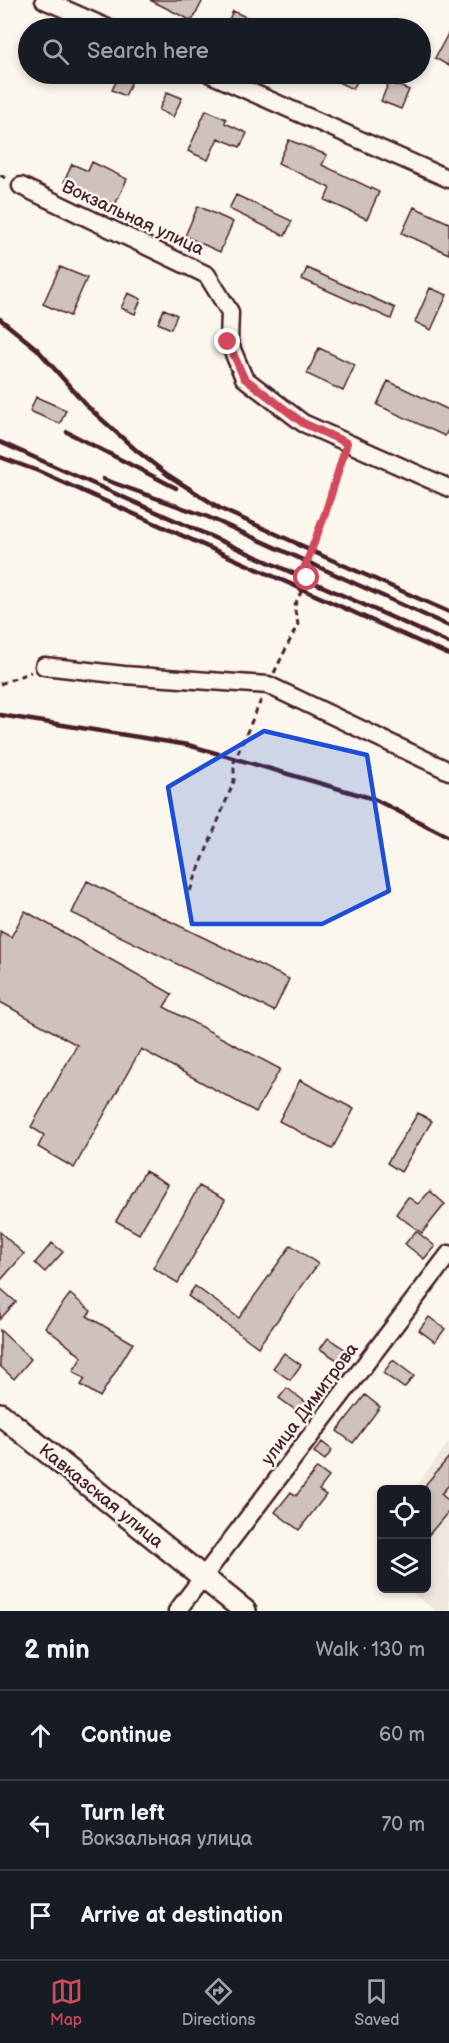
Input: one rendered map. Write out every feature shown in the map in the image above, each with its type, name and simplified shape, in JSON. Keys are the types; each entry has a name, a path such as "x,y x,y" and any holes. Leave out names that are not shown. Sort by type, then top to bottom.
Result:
{"main road":[{"name":"Кавказская улица","path":"0,1414 245,1611"}],"street":[{"path":"44,0 85,18"},
{"path":"233,84 449,179"},
{"name":"Вокзальная улица","path":"21,186 207,274 230,312 228,342 244,378 303,423 449,488"},
{"path":"44,666 124,675 268,685 449,771"},
{"name":"улица Димитрова","path":"202,1578 449,1254"},
{"path":"177,1611 202,1578"}],"path":[{"path":"190,891 234,781 234,762 298,624 294,607 311,571 304,569 325,514 347,443"},
{"path":"0,684 44,666"}],"highlighted area":[{"path":"264,731 367,755 389,891 322,924 192,924 168,787"}],"shaded area":[{"path":"449,1442 449,1611 436,1611 412,1593 431,1593 431,1485 417,1485"}],"building":[{"path":"150,0 203,0 194,18 186,18"},
{"path":"233,11 248,18 230,18"},
{"path":"449,32 449,66 435,58"},
{"path":"115,84 131,84 125,96 112,90"},
{"path":"342,84 356,84 353,89"},
{"path":"388,84 409,90 401,109 381,101"},
{"path":"167,92 182,98 173,117 159,110"},
{"path":"206,110 226,119 225,123 247,133 240,147 218,138 208,160 188,151"},
{"path":"289,140 327,155 322,165 379,192 367,219 325,200 330,188 278,163"},
{"path":"92,162 127,179 115,205 64,182 72,164 88,171"},
{"path":"236,195 292,221 285,236 229,209"},
{"path":"198,206 233,222 220,252 185,236"},
{"path":"414,207 449,223 449,254 402,233"},
{"path":"60,267 87,278 70,316 43,304"},
{"path":"307,268 395,308 391,319 302,279"},
{"path":"430,288 447,295 431,330 415,322"},
{"path":"128,293 141,299 135,314 121,308"},
{"path":"164,309 177,315 171,329 158,323"},
{"path":"319,348 355,365 343,391 307,374"},
{"path":"388,381 449,410 449,428 445,436 377,405"},
{"path":"36,397 66,410 60,424 30,411"},
{"path":"87,881 289,979 274,1011 72,913"},
{"path":"25,911 172,994 164,1007 280,1069 256,1112 141,1049 74,1168 38,1147 44,1135 31,1127 77,1045 0,1002 0,931 11,937"},
{"path":"300,1080 354,1109 332,1149 279,1121"},
{"path":"418,1113 432,1121 401,1172 387,1163"},
{"path":"145,1171 168,1184 139,1234 116,1221"},
{"path":"199,1186 225,1200 178,1283 153,1268"},
{"path":"430,1191 445,1204 422,1233 396,1214 408,1197 418,1204"},
{"path":"416,1231 435,1246 424,1259 405,1244"},
{"path":"0,1232 24,1254 0,1281"},
{"path":"52,1243 63,1252 45,1272 35,1263"},
{"path":"291,1245 318,1264 258,1347 188,1296 195,1286 239,1318"},
{"path":"0,1288 16,1302 0,1319"},
{"path":"70,1294 91,1311 87,1316 133,1343 100,1397 81,1385 85,1379 73,1371 82,1357 45,1327"},
{"path":"429,1317 445,1329 435,1342 419,1330"},
{"path":"0,1330 31,1359 14,1379 0,1366"},
{"path":"328,1338 349,1352 342,1363 320,1349"},
{"path":"284,1353 301,1365 290,1380 273,1368"},
{"path":"393,1360 414,1376 404,1388 383,1373"},
{"path":"287,1388 308,1404 301,1414 279,1398"},
{"path":"365,1395 380,1407 353,1443 337,1431"},
{"path":"322,1442 332,1450 325,1460 314,1452"},
{"path":"449,1457 449,1485 441,1494 449,1501 449,1511 431,1532 431,1485 426,1484"},
{"path":"317,1468 329,1477 319,1490 326,1495 299,1530 275,1512 291,1492 296,1496"}],"railway":[{"path":"0,319 37,349 88,407 137,451 168,475 221,509"},
{"path":"67,432 176,488"},
{"path":"0,442 449,643"},
{"path":"0,457 38,471 449,655"},
{"path":"103,479 208,517 449,626"},
{"path":"214,506 305,547"},
{"path":"298,545 449,612"},
{"path":"0,715 188,745 374,799 449,837"}],"route":[{"path":"228,342 244,378 303,423 347,443 325,514 304,569 311,571 307,578"}]}
